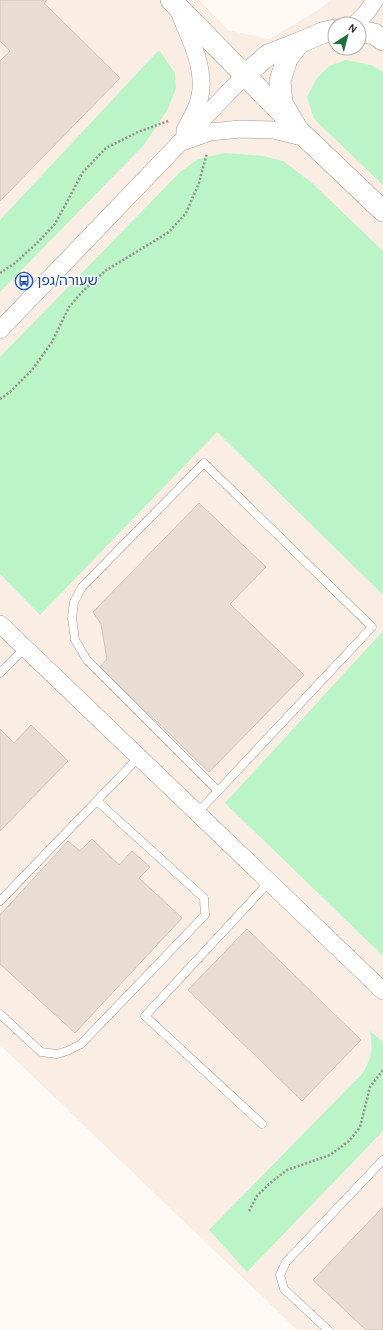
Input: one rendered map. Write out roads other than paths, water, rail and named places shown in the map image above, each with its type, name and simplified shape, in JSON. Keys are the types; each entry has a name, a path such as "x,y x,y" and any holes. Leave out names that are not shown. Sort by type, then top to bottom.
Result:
{"street":[{"path":"363,16 375,0"},
{"path":"174,3 302,134 383,211"},
{"path":"174,3 200,66 201,90 195,111 178,144"},
{"path":"0,330 245,75 268,55 327,32"},
{"path":"367,33 374,34 383,40"},
{"path":"299,43 286,59 280,81 282,103 302,134"},
{"path":"178,144 210,132 241,129 274,130 302,134"},
{"path":"0,624 383,991"}],"lane":[{"path":"197,813 218,791 372,627 204,463 82,587 74,602 72,618 75,640 88,660 218,791"},
{"path":"0,673 25,648"},
{"path":"0,901 139,757"},
{"path":"0,1014 41,1052 57,1054 67,1051 81,1044 205,915 204,898 97,800"},
{"path":"262,1124 145,1016 269,882"},
{"path":"328,1330 284,1289 280,1275 286,1262 383,1160"}],"place":[{"name":"שעורה/גפן","path":"24,281"}]}
